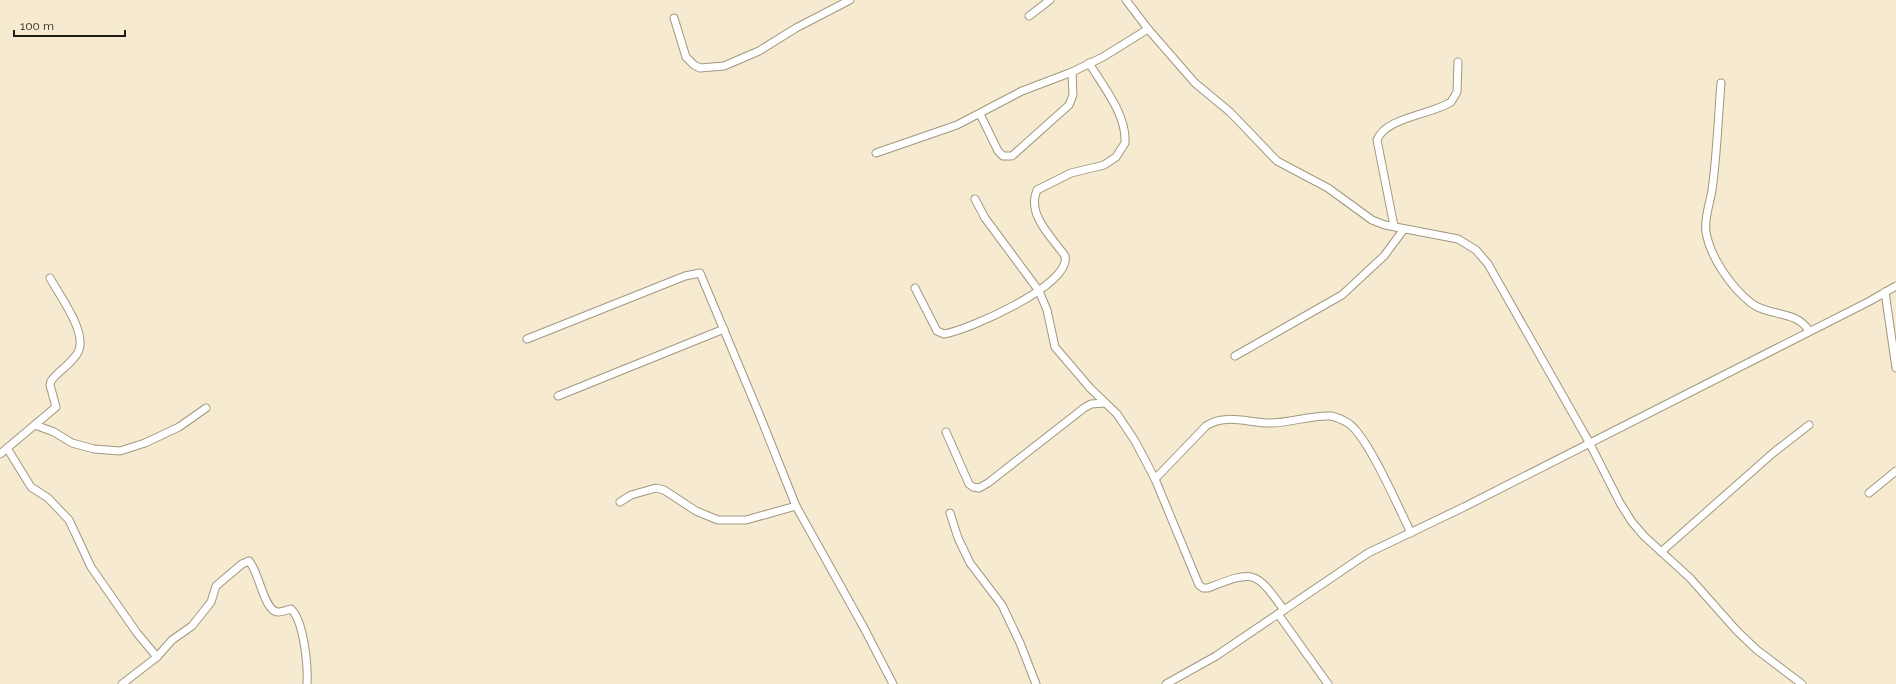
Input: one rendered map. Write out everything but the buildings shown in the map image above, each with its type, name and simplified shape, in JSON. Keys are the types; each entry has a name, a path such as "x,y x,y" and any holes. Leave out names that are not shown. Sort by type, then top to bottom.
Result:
{"street":[{"path":"674,18 686,57 694,65 700,68 724,66 759,51 796,28 850,0"},
{"path":"1030,16 1050,0"},
{"path":"1126,0 1148,30 1195,83 1230,112 1277,161 1328,188 1372,220 1385,225 1404,229 1445,235 1466,243 1476,250 1488,264 1589,442 1620,503 1632,522 1661,552 1690,578 1737,631 1757,650 1802,684"},
{"path":"876,153 941,131 980,114 1022,92 1072,72 1104,57 1148,30"},
{"path":"1394,226 1377,140 1381,133 1400,121 1451,102 1456,92 1458,62"},
{"path":"915,288 937,330 944,334 1000,314 1039,291 1063,269 1067,261 1065,256 1038,218 1035,199 1037,190 1071,172 1104,165 1116,156 1125,143 1122,123 1117,111 1089,63"},
{"path":"980,114 998,151 1003,156 1012,156 1069,105 1073,96 1072,72"},
{"path":"1721,83 1715,164 1706,221 1707,239 1724,272 1750,302 1766,312 1798,319 1809,331"},
{"path":"975,199 985,218 1039,291 1047,310 1056,347 1078,374 1117,414 1125,426 1155,478 1199,585 1203,588 1208,588 1241,576 1250,576 1263,584 1328,684"},
{"path":"1235,356 1342,295 1384,256 1404,229"},
{"path":"527,339 695,273 700,273 796,506 857,614 893,684"},
{"path":"0,454 56,407 50,385 51,381 77,354 80,346 80,336 74,319 50,278"},
{"path":"1166,684 1216,656 1368,553 1411,533 1896,286"},
{"path":"1885,292 1896,368"},
{"path":"558,396 724,329"},
{"path":"946,432 969,484 973,488 979,488 988,483 1084,408 1091,404 1105,403"},
{"path":"35,425 54,432 72,443 94,449 120,451 145,444 165,434 206,408"},
{"path":"1155,478 1200,431 1212,422 1227,419 1255,423 1276,423 1306,418 1332,416 1348,423 1358,433 1372,456 1411,533"},
{"path":"1661,552 1773,453 1809,425"},
{"path":"8,448 31,487 48,498 69,520 91,567 137,633 156,657"},
{"path":"1869,493 1896,471"},
{"path":"620,502 631,495 656,488 664,490 696,511 718,520 746,520 796,506"},
{"path":"950,512 958,538 970,563 1002,605 1020,643 1036,684"},
{"path":"122,684 156,657 172,640 192,626 211,602 216,586 242,564 248,562 254,566 266,600 273,611 278,612 291,609 297,616 305,644 307,684"}]}
